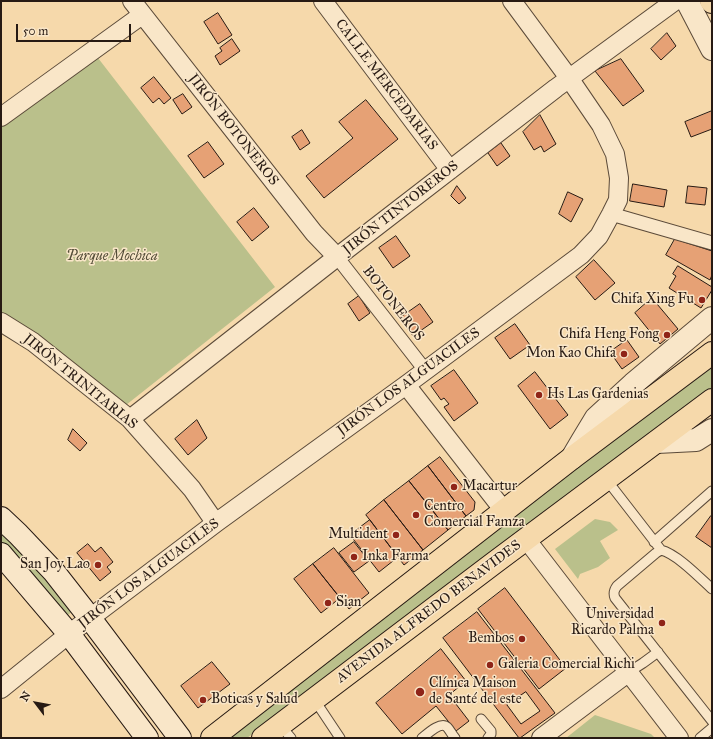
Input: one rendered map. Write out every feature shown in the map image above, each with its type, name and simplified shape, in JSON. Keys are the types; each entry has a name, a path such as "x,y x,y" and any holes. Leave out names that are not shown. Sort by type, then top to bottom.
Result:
{"main road":[{"path":"687,1 712,49"},
{"path":"572,458 596,418 633,384 712,318"},
{"path":"212,738 572,458 712,353"},
{"name":"AVENIDA ALFREDO BENAVIDES","path":"278,733 314,699 526,538 712,400"},
{"path":"657,442 696,440 712,430"},
{"path":"1,518 54,572 180,738"},
{"path":"1,554 69,634 147,738"}],"street":[{"name":"CALLE MERCEDARIAS","path":"323,1 450,170"},
{"name":"JIRÓN LOS ALGUACILES","path":"1,689 69,634 217,522 406,385 424,370 581,255 599,236 612,214 618,200 619,178 615,154 601,125 569,78 512,1"},
{"name":"JIRÓN TINTOREROS","path":"130,419 569,78 675,1"},
{"path":"1,117 137,8"},
{"name":"JIRÓN BOTONEROS","path":"137,8 309,227 337,257"},
{"path":"612,214 712,243"},
{"name":"BOTONEROS","path":"337,257 424,370"},
{"name":"JIRÓN TRINITARIAS","path":"1,322 33,342 130,419 192,489 210,515 217,522"},
{"path":"406,385 504,512"},
{"path":"526,538 679,738"},
{"path":"541,738 629,672"}],"lane":[{"path":"606,479 654,542 662,550 671,554 712,589"},
{"path":"654,542 712,491"},
{"path":"662,550 656,553 617,586 614,592 615,598 712,722"},
{"path":"629,672 658,652"},
{"path":"314,699 340,738"},
{"path":"481,719 491,731 488,738"},
{"path":"422,738 434,729 443,725 446,726 455,738"},
{"path":"700,738 712,728"}],"green space":[{"name":"Parque Mochica","path":"88,45 275,287 126,405 35,336 1,313 1,108"},
{"path":"712,367 712,389 247,738 230,738 383,613"},
{"path":"595,519 610,522 618,530 600,541 610,558 598,567 580,574 578,579 555,549"},
{"path":"1,530 13,541 73,611 64,618 1,545"},
{"path":"595,715 651,734 655,738 566,738"}],"building":[{"path":"218,13 232,35 218,44 204,22"},
{"path":"667,33 676,46 661,60 651,49"},
{"path":"232,39 240,51 220,65 215,56 222,51 220,48"},
{"path":"621,59 644,91 623,106 595,71"},
{"path":"154,77 171,98 164,104 159,98 153,103 141,88"},
{"path":"183,94 192,107 182,114 173,100"},
{"path":"366,100 398,139 324,198 306,176 353,138 339,122"},
{"path":"712,111 712,129 691,137 685,122"},
{"path":"540,115 556,144 544,152 541,146 534,150 523,132"},
{"path":"302,130 310,143 300,150 292,137"},
{"path":"208,142 224,164 204,178 188,156"},
{"path":"501,143 510,156 497,166 488,153"},
{"path":"633,184 667,190 664,207 630,201"},
{"path":"457,186 466,198 459,204 451,196"},
{"path":"688,186 707,188 705,205 686,203"},
{"path":"568,192 583,199 571,222 559,214"},
{"path":"254,208 269,227 252,241 237,222"},
{"path":"396,236 410,256 393,268 379,248"},
{"path":"675,239 712,251 712,275 710,280 666,255"},
{"path":"594,260 615,283 595,300 576,277"},
{"path":"678,266 712,287 712,290 701,308 669,288 676,276 673,274"},
{"path":"359,296 370,313 359,321 348,304"},
{"path":"652,298 678,329 660,344 635,313"},
{"path":"420,304 433,322 413,336 400,318"},
{"path":"515,324 530,345 510,359 495,338"},
{"name":"Mon Kao Chifa","path":"627,340 639,357 622,369 610,352"},
{"path":"454,370 478,403 454,421 444,407 449,404 444,398 441,400 431,386"},
{"name":"Hs Las Gardenias","path":"535,372 568,415 550,429 518,386"},
{"path":"197,420 207,438 188,455 175,439"},
{"path":"73,429 87,443 80,451 68,440"},
{"path":"440,457 475,502 474,510 466,516 428,466"},
{"path":"428,466 466,516 448,530 409,481"},
{"name":"Centro Comercial Famza","path":"409,481 448,530 423,550 384,500"},
{"name":"Multident","path":"384,500 423,550 404,565 366,515"},
{"path":"711,516 712,517 712,548 696,537"},
{"path":"370,520 398,557 379,572 350,535"},
{"name":"Inka Farma","path":"354,542 369,561 354,572 339,553"},
{"name":"San Joy Lao","path":"88,544 95,552 101,547 113,562 107,567 111,572 100,581 77,553"},
{"path":"334,548 369,593 349,609 313,564"},
{"path":"313,564 340,598 321,613 294,579"},
{"name":"Bembos","path":"505,588 566,668 539,689 478,609"},
{"name":"Galeria Comercial Richi","path":"477,612 555,713 519,738 443,638","holes":["526,692 540,711 521,724 507,705"]},
{"path":"441,649 466,681 449,695 469,721 456,731 436,706 402,734 376,703"},
{"path":"212,662 230,684 198,708 181,686"}],"place":[{"name":"Chifa Xing Fu","path":"702,300"},
{"name":"Chifa Heng Fong","path":"667,335"},
{"name":"Mon Kao Chifa","path":"624,354"},
{"name":"Hs Las Gardenias","path":"539,395"},
{"name":"Macartur","path":"454,487"},
{"name":"Centro Comercial Famza","path":"416,515"},
{"name":"Multident","path":"396,535"},
{"name":"Inka Farma","path":"354,557"},
{"name":"San Joy Lao","path":"98,565"},
{"name":"Sian","path":"328,603"},
{"name":"Universidad Ricardo Palma","path":"662,623"},
{"name":"Bembos","path":"522,639"},
{"name":"Galeria Comercial Richi","path":"490,665"},
{"name":"Clínica Maison de Santé del este","path":"420,692"},
{"name":"Boticas y Salud","path":"203,700"}]}
